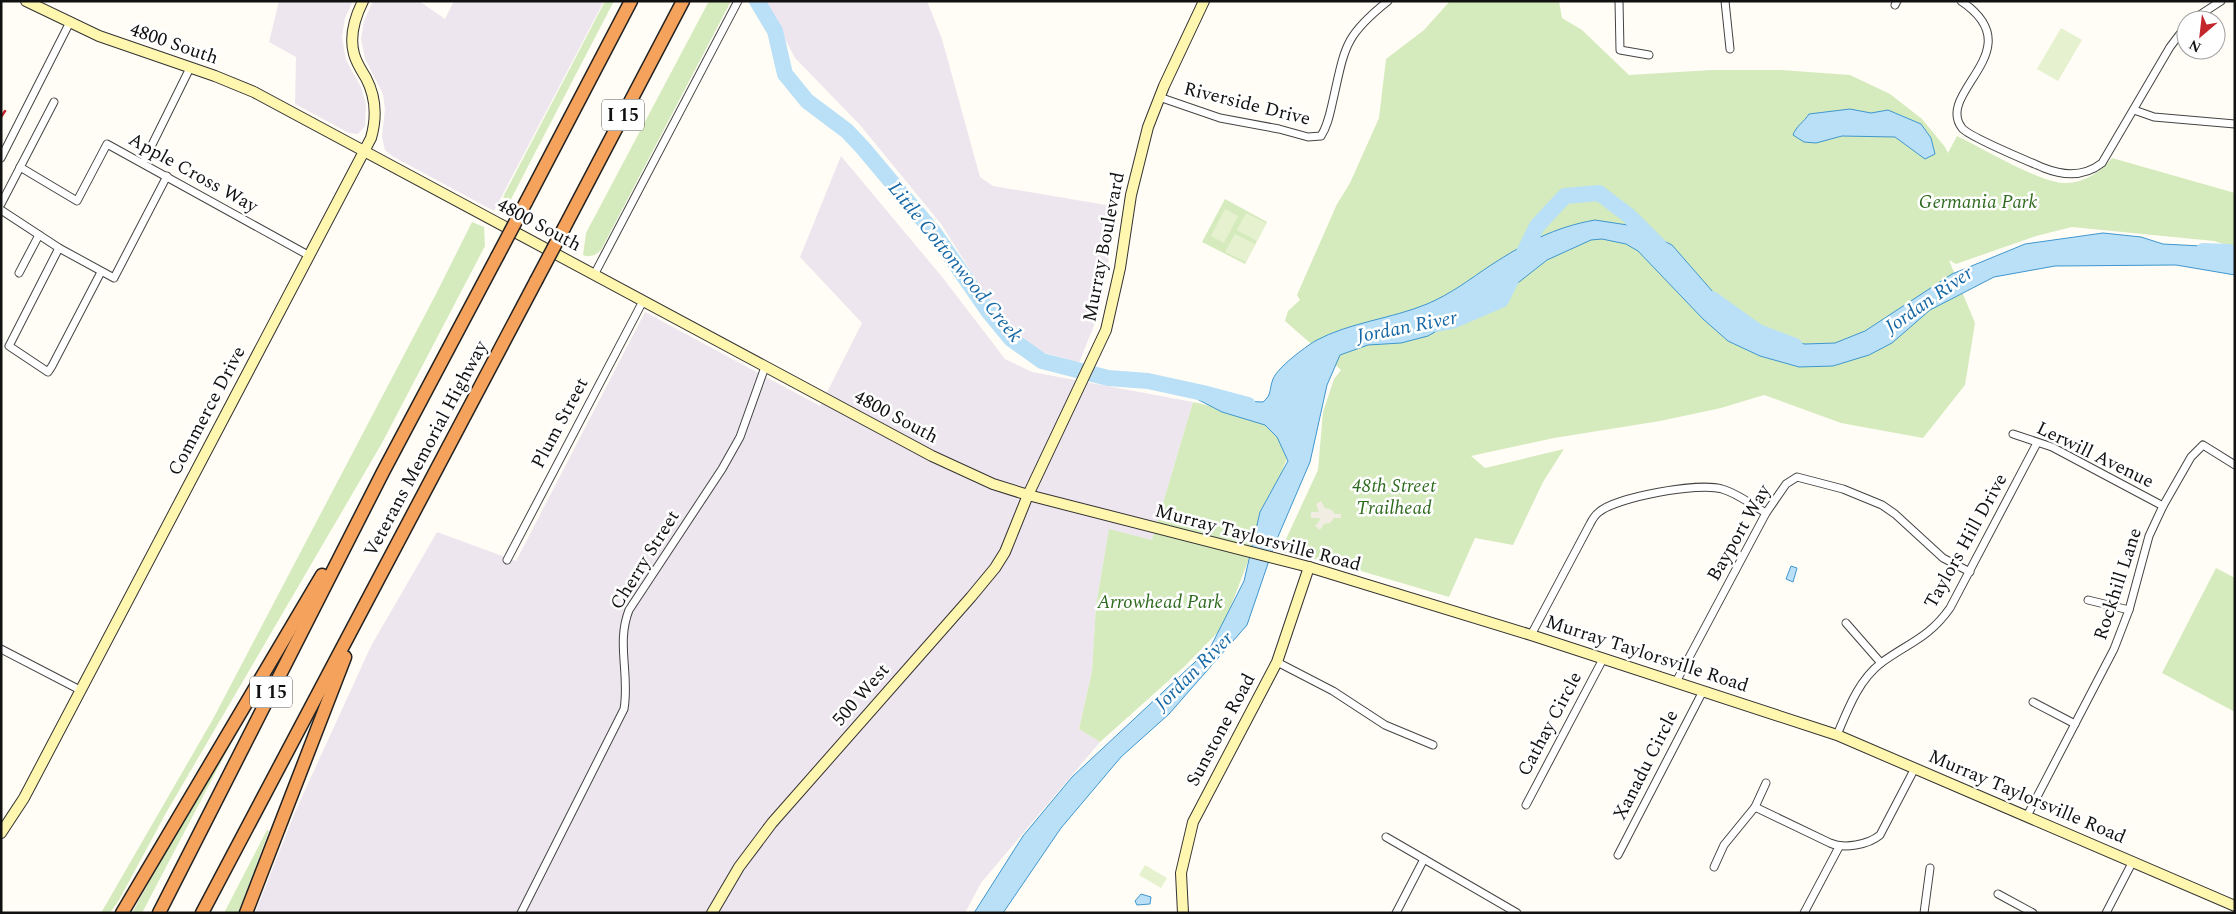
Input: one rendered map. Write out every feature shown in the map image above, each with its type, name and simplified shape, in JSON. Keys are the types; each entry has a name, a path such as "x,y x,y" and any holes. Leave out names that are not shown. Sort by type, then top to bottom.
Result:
{"highway":[{"name":"Veterans Memorial Highway","path":"159,913 383,472 631,1"},
{"name":"Veterans Memorial Highway","path":"202,913 353,631 418,502 683,1"},
{"path":"122,913 383,472"},
{"path":"246,913 293,788 339,676 353,631"}],"street":[{"name":"4800 South","path":"26,1 69,24 99,36 240,85 932,456 993,484 1028,495"},
{"name":"Commerce Drive","path":"1,839 3,830 24,798 374,129 375,100 354,54 352,44 354,26 363,1"},
{"path":"594,274 738,1"},
{"name":"Murray Boulevard","path":"1028,495 1106,330 1113,306 1132,195 1148,127 1159,98 1204,1"},
{"name":"Riverside Drive","path":"1159,98 1220,118 1308,137 1321,136 1328,122 1346,46 1352,34 1365,19 1388,1"},
{"path":"1619,1 1620,50 1649,56"},
{"path":"1725,1 1730,48"},
{"path":"1961,1 1980,17 1986,26 1988,42 1984,58 1957,108 1957,118 1964,130 2052,171 2065,174 2078,174 2091,170 2102,163 2176,40"},
{"path":"2207,10 2221,1"},
{"path":"1,158 69,24"},
{"path":"143,163 190,68"},
{"path":"1,204 54,102"},
{"path":"2134,110 2154,117 2235,124"},
{"name":"Apple Cross Way","path":"20,167 76,201 107,144 308,255"},
{"path":"1,210 59,248 114,278 167,176"},
{"path":"19,273 39,235"},
{"path":"59,248 9,346 48,372 102,272"},
{"name":"Plum Street","path":"507,560 643,301"},
{"name":"Cherry Street","path":"521,913 624,709 627,690 622,644 623,629 629,610 722,469 740,437 765,367"},
{"name":"Lerwill Avenue","path":"2013,434 2052,447 2163,506"},
{"name":"Taylors Hill Drive","path":"1838,735 1857,690 1868,676 1881,663 1933,630 1950,608 2037,443"},
{"name":"Rockhill Lane","path":"2028,816 2114,649 2128,610 2149,536 2163,506 2191,457 2203,445 2235,465"},
{"name":"Bayport Way","path":"1676,682 1766,513 1786,484 1797,477 1804,477 1860,495 1882,505 1896,514 1943,558 1970,572"},
{"path":"1531,635 1590,524 1598,512 1608,506 1651,494 1683,488 1714,488 1723,489 1766,513"},
{"name":"Murray Taylorsville Road","path":"1028,495 1309,567 1531,635 1838,735 2235,906"},
{"name":"500 West","path":"712,913 739,867 772,823 995,568 1014,533 1028,495"},
{"name":"Sunstone Road","path":"1183,913 1181,873 1192,822 1277,662 1309,567"},
{"path":"2088,600 2128,610"},
{"path":"1846,622 1881,663"},
{"path":"1,649 80,690"},
{"name":"Cathay Circle","path":"1526,805 1602,659"},
{"path":"1277,662 1333,691 1385,725 1433,746"},
{"name":"Xanadu Circle","path":"1618,855 1703,691"},
{"path":"2033,702 2075,724"},
{"path":"1755,807 1839,847 1870,840 1880,835 1915,768"},
{"path":"1714,867 1724,845 1755,807 1766,783"},
{"path":"1386,837 1517,913"},
{"path":"1804,913 1839,847"},
{"path":"1396,913 1424,859"},
{"path":"2106,913 2133,862"},
{"path":"1924,913 1930,868"},
{"path":"1998,894 2033,913"}],"shaded area":[{"path":"279,1 353,1 345,18 342,37 346,60 361,87 366,104 365,126 358,134 349,133 295,104 296,57 269,42"},
{"path":"373,1 419,1 445,19 454,1 604,1 494,211 392,156 385,150 382,137 385,109 383,94 365,59 361,39 364,21"},
{"path":"765,1 927,1 942,39 980,177 993,186 1118,207 1099,313 1079,363 1032,349 991,303 941,224 860,125 795,58"},
{"path":"841,156 943,278 1005,359 1032,372 1193,402 1152,540 1109,530 1096,605 1092,671 1079,729 1100,742 981,883 965,913 255,913 295,812 371,646 437,532 516,561 645,312 820,406 862,323 800,257"},
{"path":"1321,501 1325,508 1332,510 1335,514 1341,514 1341,518 1334,518 1330,523 1324,524 1320,530 1315,526 1320,520 1319,518 1311,518 1311,512 1319,512 1316,504"}],"green space":[{"path":"605,1 614,1 510,201 503,197"},
{"path":"709,1 731,1 601,250 593,256 583,255 586,233"},
{"path":"1450,1 1559,1 1562,18 1582,30 1629,75 1712,70 1781,70 1850,75 1890,94 1922,119 1948,153 1957,136 2028,172 2055,182 2066,183 2086,179 2098,172 2112,158 2235,193 2235,248 2214,241 2072,227 2036,236 1956,264 1949,260 1975,323 1965,385 1923,438 1841,423 1764,395 1721,408 1660,421 1554,438 1471,456 1485,468 1564,449 1543,482 1513,545 1475,538 1449,597 1334,563 1280,552 1318,470 1323,412 1334,379 1341,370 1285,321 1288,311 1300,300 1297,295 1337,204 1350,183 1379,118 1386,59 1424,30"},
{"path":"2061,28 2082,40 2058,81 2037,69"},
{"path":"1225,199 1267,222 1245,264 1202,242"},
{"path":"1225,209 1238,216 1224,243 1211,236"},
{"path":"1246,213 1266,223 1257,241 1237,230"},
{"path":"472,222 484,227 485,246 382,443 166,813 119,900 110,913 101,913 213,719"},
{"path":"1235,234 1255,244 1246,262 1225,252"},
{"name":"Arrowhead Park","path":"1193,402 1254,416 1275,431 1287,458 1223,627 1185,666 1100,742 1079,729 1092,671 1096,605 1109,529 1152,540"},
{"path":"2216,568 2235,578 2235,712 2162,673"},
{"path":"226,743 230,745 142,913 132,913"},
{"path":"267,830 269,831 238,913 224,913"},
{"path":"1145,865 1167,878 1161,888 1139,875"}],"water":[{"path":"1850,109 1871,113 1888,110 1921,124 1931,138 1935,154 1925,159 1895,137 1842,136 1816,143 1804,142 1793,135 1809,114"},
{"path":"1595,220 1634,226 1672,245 1734,316 1773,338 1805,344 1835,343 1865,331 1952,274 2025,244 2103,233 2141,237 2163,244 2201,246 2235,254 2235,275 2176,265 2055,266 1994,277 1930,310 1892,343 1869,355 1833,366 1799,367 1760,356 1728,341 1703,319 1638,251 1626,244 1602,239 1591,240 1547,260 1514,286 1428,336 1401,343 1368,345 1340,355 1327,385 1310,462 1274,546 1247,625 1169,714 1121,757 1061,828 1003,913 974,913 1023,836 1072,777 1210,648 1244,581 1260,512 1288,461 1277,437 1265,425 1222,412 1197,399 1263,402 1268,397 1273,379 1280,369 1315,341 1342,329 1427,304 1452,291 1528,243 1567,227"},
{"path":"1791,566 1797,568 1793,582 1786,579"},
{"path":"1141,894 1151,897 1150,904 1137,905 1135,901"}],"waterway":[{"name":"Little Cottonwood Creek","path":"757,1 775,31 785,74 807,101 847,131 863,148 935,234 988,311 1011,339 1042,361 1108,378 1148,381 1248,405"},
{"name":"Jordan River","path":"1436,324 1452,321 1501,300 1537,226 1565,196 1599,193 1628,215 1660,247"},
{"name":"Jordan River","path":"2203,251 2229,252 2235,255"},
{"name":"Jordan River","path":"1712,299 1758,332 1795,346"}],"railway":[{"path":"1,117 5,111"}],"park label":[{"name":"Germania Park","path":"1978,202"},
{"name":"48th Street Trailhead","path":"1394,497"}]}
